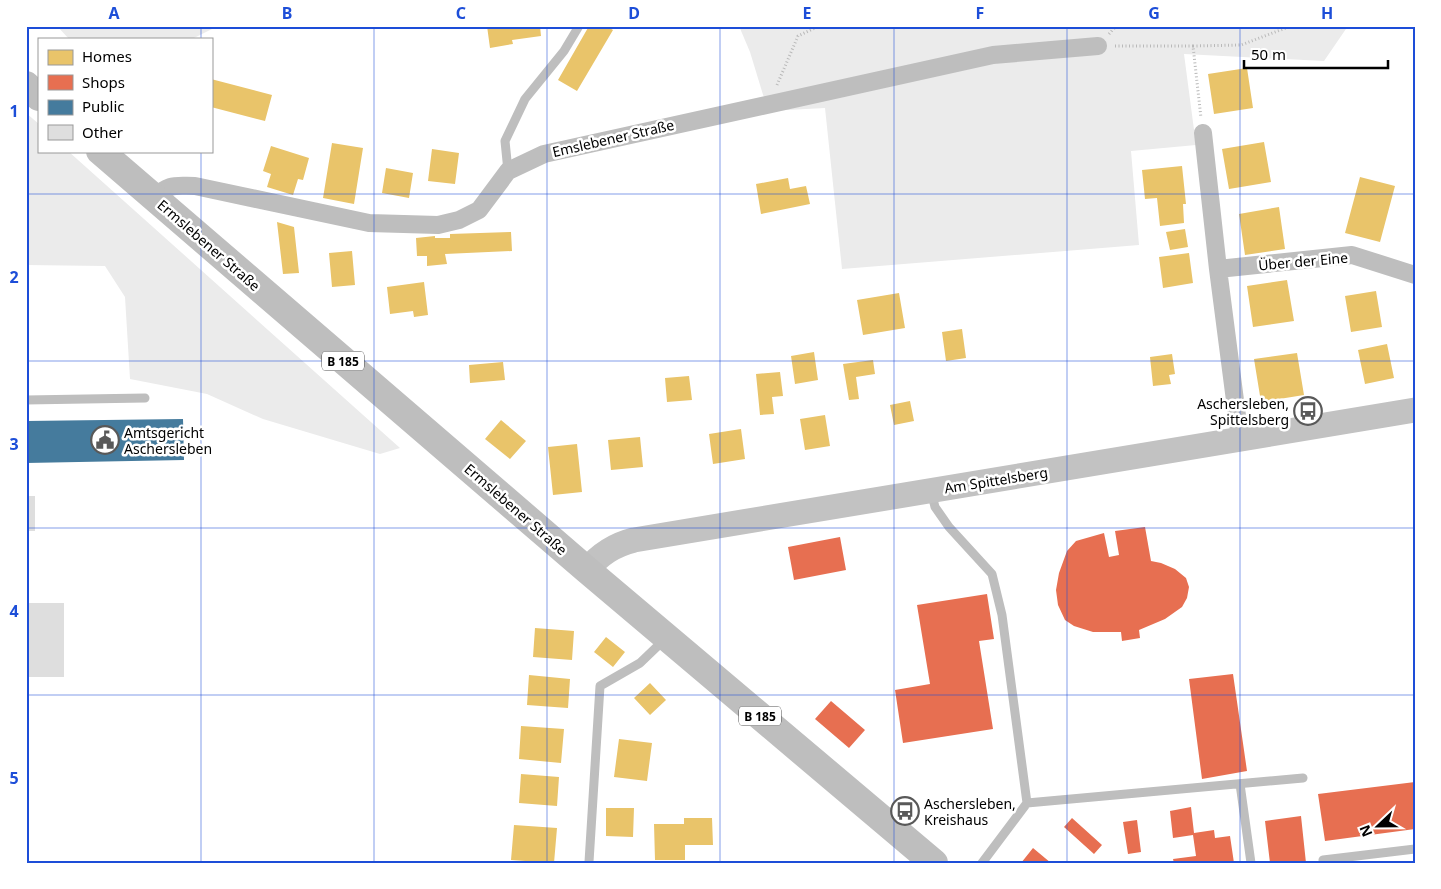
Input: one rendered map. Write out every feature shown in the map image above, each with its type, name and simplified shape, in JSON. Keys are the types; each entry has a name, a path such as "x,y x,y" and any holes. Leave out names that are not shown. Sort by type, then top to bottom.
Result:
{"main road":[{"path":"26,85 38,96"},
{"name":"Ermslebener Straße","path":"101,152 587,570 933,862"},
{"name":"Am Spittelsberg","path":"587,570 604,553 620,543 634,540 1415,410"}],"street":[{"name":"Emslebener Straße","path":"154,198 163,189 173,186 195,186 369,223 438,225 459,220 479,210 508,171 544,154 994,55 1098,46"},
{"path":"1203,133 1240,439"},
{"name":"Über der Eine","path":"1218,269 1352,255 1415,274"}],"lane":[{"path":"508,171 505,141 525,99 564,51 579,26"},
{"path":"26,400 145,398"},
{"path":"930,491 935,506 949,527 992,574 1002,615 1027,803 982,863"},
{"path":"589,862 600,686 640,663 667,638"},
{"path":"1027,803 1303,778"},
{"path":"1240,784 1251,863"},
{"path":"1324,863 1323,860 1415,849"}],"path":[{"path":"769,103 798,36 819,26"},
{"path":"1098,46 1241,45 1291,26"},
{"path":"1192,46 1203,133"}],"shaded area":[{"path":"57,26 218,26 194,38 68,38"},
{"path":"739,26 1348,26 1324,61 1184,54 1196,145 1131,151 1139,245 842,269 825,108 768,111 750,52"},
{"path":"26,113 38,123 38,152 69,152 400,448 380,454 263,419 207,394 130,379 125,297 105,266 26,265"}],"building: Homes":[{"path":"487,26 540,26 541,36 512,40 513,44 490,48"},
{"path":"589,26 606,26 613,30 577,91 558,80"},
{"path":"1247,68 1253,108 1214,114 1208,74"},
{"path":"212,79 272,95 265,121 212,107"},
{"path":"1264,142 1271,182 1229,189 1222,149"},
{"path":"332,143 363,148 354,204 323,198"},
{"path":"271,146 309,158 303,180 298,179 293,195 267,187 271,174 263,171"},
{"path":"432,149 459,153 455,184 428,181"},
{"path":"1182,166 1186,204 1183,204 1184,223 1160,226 1157,198 1145,199 1142,170"},
{"path":"386,168 413,173 409,198 382,193"},
{"path":"1360,177 1395,186 1380,242 1345,233"},
{"path":"788,178 790,189 806,186 810,204 761,214 756,184"},
{"path":"1279,207 1285,249 1245,255 1239,214"},
{"path":"277,222 294,227 299,273 283,274"},
{"path":"1185,229 1188,247 1170,250 1166,232"},
{"path":"511,232 512,251 445,254 447,264 427,266 427,256 417,256 416,238 435,236 435,238 450,238 450,234"},
{"path":"352,251 355,285 332,287 329,253"},
{"path":"1189,253 1193,283 1163,288 1159,257"},
{"path":"1287,280 1294,321 1253,327 1247,286"},
{"path":"424,282 428,315 414,317 413,311 390,314 387,287"},
{"path":"1376,291 1382,327 1351,332 1345,296"},
{"path":"899,293 905,328 863,335 857,300"},
{"path":"962,329 966,358 946,361 942,332"},
{"path":"1387,344 1394,378 1365,384 1358,350"},
{"path":"814,352 818,380 795,384 791,356"},
{"path":"1297,353 1304,395 1261,402 1254,359"},
{"path":"1172,354 1175,374 1169,375 1171,384 1153,386 1150,357"},
{"path":"873,360 875,374 856,377 859,399 849,400 843,364"},
{"path":"503,362 505,380 470,383 469,365"},
{"path":"780,372 783,396 772,397 774,414 760,415 756,374"},
{"path":"689,376 692,400 667,402 665,378"},
{"path":"910,401 914,421 894,425 890,405"},
{"path":"825,415 830,446 805,450 800,419"},
{"path":"501,420 526,441 510,459 485,439"},
{"path":"741,429 745,459 713,464 709,434"},
{"path":"640,437 643,467 611,470 608,440"},
{"path":"577,444 582,492 553,495 548,447"},
{"path":"535,628 574,631 572,660 533,657"},
{"path":"606,637 625,652 613,667 594,652"},
{"path":"529,675 570,679 568,708 527,705"},
{"path":"650,683 666,700 650,715 634,698"},
{"path":"521,726 564,729 561,763 519,759"},
{"path":"619,739 652,743 647,781 614,777"},
{"path":"521,774 559,777 557,806 519,803"},
{"path":"606,808 634,808 633,837 606,836"},
{"path":"684,818 712,818 713,845 685,845 685,860 655,860 654,824 684,824"},
{"path":"514,825 557,828 554,863 511,860"}],"building: Shops":[{"path":"1145,527 1151,561 1175,569 1186,578 1189,587 1187,598 1182,607 1165,619 1139,630 1140,638 1122,641 1121,632 1093,632 1074,626 1065,620 1058,605 1056,590 1059,573 1067,551 1076,541 1104,533 1109,557 1119,555 1115,531"},
{"path":"840,537 846,570 794,580 788,547"},
{"path":"987,594 994,639 979,641 993,729 903,743 895,690 930,684 917,605"},
{"path":"1233,674 1247,771 1202,779 1189,679"},
{"path":"831,701 865,730 849,748 815,719"},
{"path":"1415,782 1415,829 1325,841 1318,794"},
{"path":"1191,807 1194,833 1214,830 1215,838 1230,836 1234,863 1174,863 1173,859 1196,856 1193,835 1173,838 1170,811"},
{"path":"1301,816 1306,863 1270,863 1265,821"},
{"path":"1072,818 1102,845 1094,854 1064,827"},
{"path":"1137,820 1141,852 1128,854 1123,822"},
{"path":"1033,848 1051,863 1021,863"}],"building: Public":[{"name":"Amtsgericht Aschersleben","path":"183,419 184,460 26,463 26,421"}],"building: Other":[{"path":"26,496 35,496 35,531 26,531"},
{"path":"26,603 64,603 64,677 26,677"}],"place":[{"name":"Aschersleben, Spittelsberg","path":"1308,411"},
{"name":"Amtsgericht Aschersleben","path":"105,440"},
{"name":"Aschersleben, Kreishaus","path":"905,811"}]}
